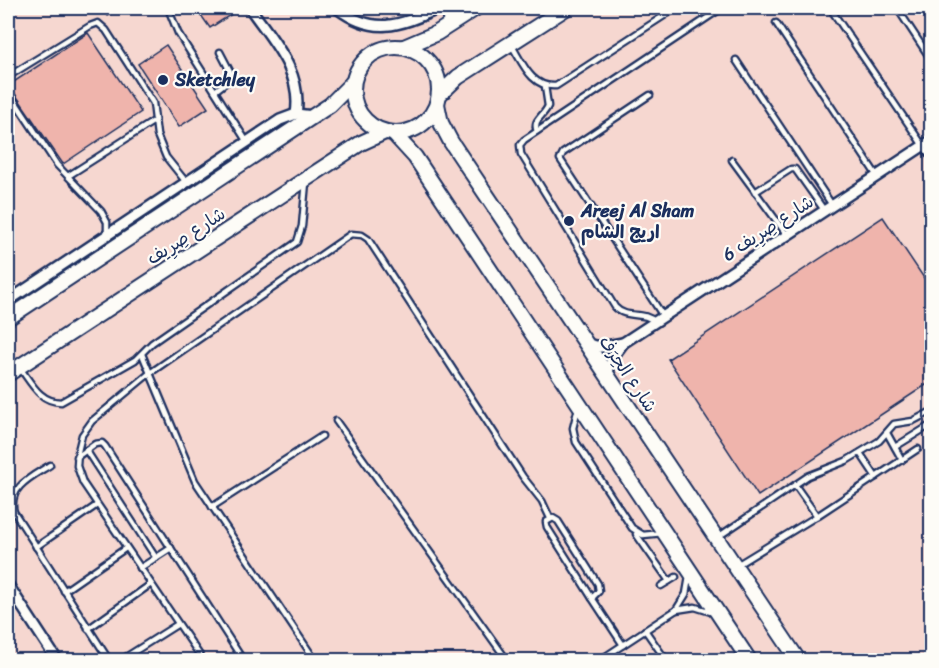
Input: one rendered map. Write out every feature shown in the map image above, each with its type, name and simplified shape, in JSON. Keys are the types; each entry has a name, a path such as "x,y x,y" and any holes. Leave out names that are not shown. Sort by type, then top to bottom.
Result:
{"main road":[{"path":"476,8 425,40 404,47 378,50 366,58 353,82 356,108 373,127 389,133 415,157 579,406 658,533 688,569 748,660"},
{"path":"389,133 407,132 420,126 430,116 438,99 458,77 566,8"},
{"path":"404,47 417,52 434,70 438,81 438,99"},
{"name":"شارع صِرِيف","path":"8,318 330,105 353,82"},
{"name":"شارع الحِرَف","path":"438,99 441,123 451,142 798,660"},
{"name":"شارع صِرِيف","path":"13,370 361,143 389,133"}],"street":[{"path":"250,8 293,75 297,97 296,114"},
{"path":"337,8 358,21 382,27 407,22 440,8"},
{"path":"444,29 455,8"},
{"path":"8,301 285,117 296,114 313,116"},
{"name":"شارع صِرِيف 6","path":"607,376 612,358 623,343 932,140"},
{"name":"شارع صِرِيف 6","path":"586,344 601,347 623,343"},
{"path":"8,585 57,660"}],"lane":[{"path":"168,8 178,33 247,142"},
{"path":"511,44 530,76 544,86 556,86 676,8"},
{"path":"659,319 645,315 625,315 615,307 519,148 522,142 537,131 722,8"},
{"path":"830,8 932,159"},
{"path":"897,8 932,61"},
{"path":"8,80 9,76 98,23 106,30 153,103 157,135 166,157 186,182"},
{"path":"776,23 877,176"},
{"path":"215,91 229,80 231,73 220,52"},
{"path":"736,60 828,208"},
{"path":"537,131 536,121 548,106 544,86"},
{"path":"8,91 57,165 101,211 107,222 107,235"},
{"path":"650,95 563,153 560,159 659,319"},
{"path":"68,176 154,121"},
{"path":"732,160 787,235"},
{"path":"755,192 794,169 828,208"},
{"path":"13,370 44,398 52,402 61,402 142,354 152,342 297,242 301,234 306,179"},
{"path":"203,660 80,478 77,457 82,435 92,421 150,374 355,233 368,239 523,477 542,501 550,518 558,521 598,584 599,591 592,598"},
{"path":"142,354 187,463 212,507 315,660"},
{"path":"579,406 573,428 576,442 642,544 646,546 669,581"},
{"path":"716,538 815,473 846,461 879,441 894,424 914,421 931,411"},
{"path":"336,421 507,660"},
{"path":"895,447 932,424"},
{"path":"887,433 902,460"},
{"path":"212,507 322,436"},
{"path":"77,457 97,442 105,446 243,660"},
{"path":"735,566 817,516 918,449"},
{"path":"86,450 156,558"},
{"path":"860,453 876,477"},
{"path":"51,465 20,485 13,498 14,512 109,660"},
{"path":"795,485 817,516"},
{"path":"36,547 97,505"},
{"path":"550,518 546,522 547,527 623,645"},
{"path":"635,531 643,535 658,533"},
{"path":"646,546 658,533"},
{"path":"64,591 126,548"},
{"path":"140,568 171,548"},
{"path":"676,610 686,594 688,569"},
{"path":"661,586 676,577"},
{"path":"88,629 151,584"},
{"path":"600,660 676,610 695,607 708,610 718,617"},
{"path":"121,660 178,624"},
{"path":"645,630 666,660"},
{"path":"613,652 618,660"}],"shaded area":[{"path":"8,8 931,8 931,660 8,660"}],"building":[{"path":"102,8 120,8 108,16"},
{"path":"196,8 233,8 235,12 210,28"},
{"path":"88,33 141,112 63,164 9,85"},
{"path":"166,45 208,108 179,127 138,64"},
{"path":"883,217 932,290 932,381 758,496 668,359"}],"place":[{"name":"Sketchley","path":"163,80"},
{"name":"Areej Al Sham اريج الشام","path":"569,221"}]}
